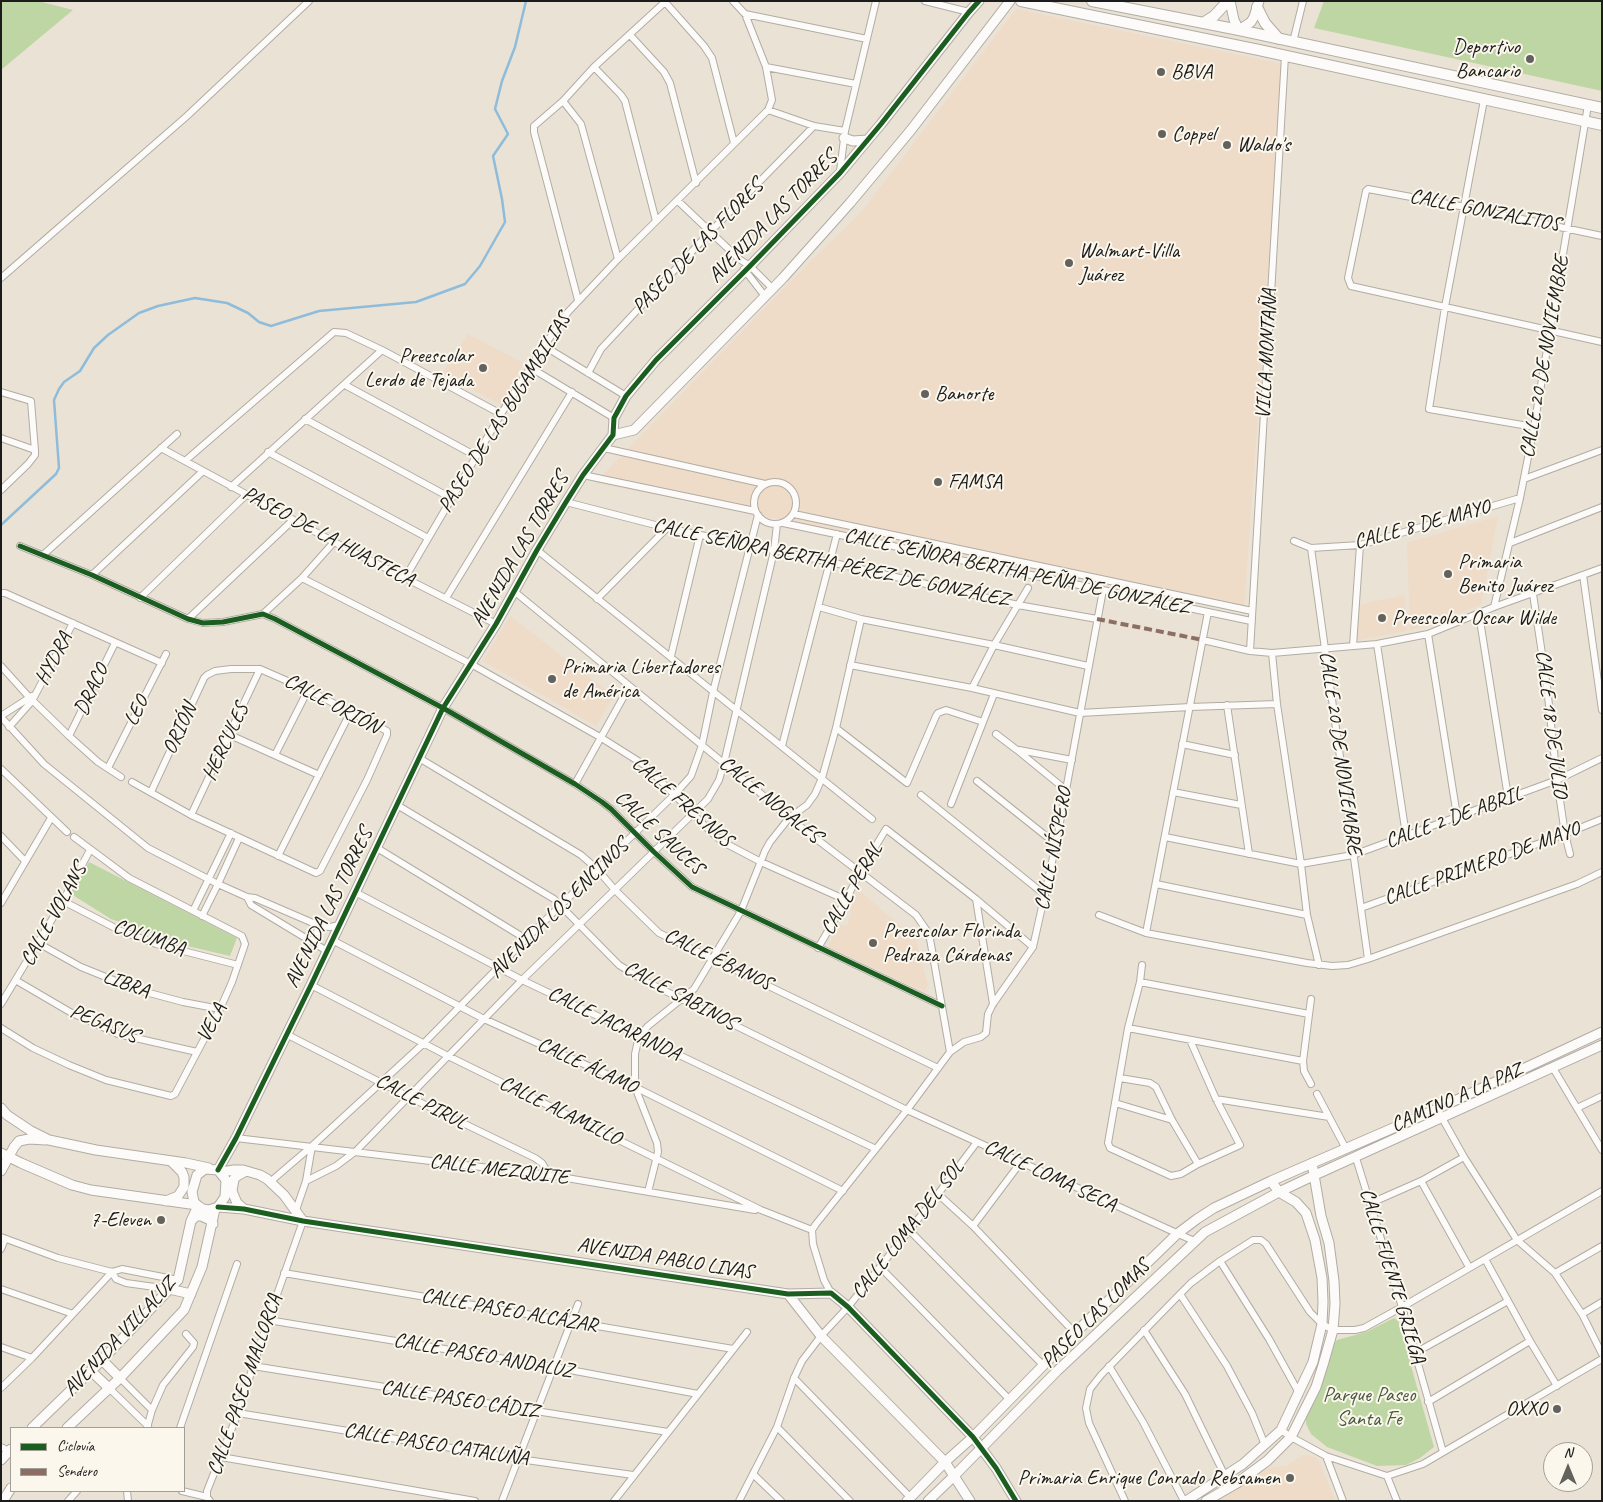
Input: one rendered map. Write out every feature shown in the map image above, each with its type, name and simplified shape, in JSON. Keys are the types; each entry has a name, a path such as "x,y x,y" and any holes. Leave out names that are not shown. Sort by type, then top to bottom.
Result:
{"main road":[{"path":"1021,1 1259,50 1602,125"},
{"path":"1092,1 1239,30 1602,108"},
{"path":"1203,23 1214,16 1229,1"},
{"path":"1258,4 1265,23 1279,39"},
{"path":"1208,40 1239,30"},
{"path":"1239,30 1259,50"}],"street":[{"path":"1,278 187,116 309,1"},
{"path":"733,1 745,14 766,67 772,100 768,110 814,126 845,134 853,141 867,140"},
{"path":"840,173 845,134 876,1"},
{"path":"925,1 969,12"},
{"name":"AVENIDA LAS TORRES","path":"216,1170 236,1138 443,708 496,624 566,502 583,475 613,435 614,418 626,396 656,360 748,269 840,173 979,1"},
{"name":"AVENIDA LAS TORRES","path":"613,435 634,430 772,288 850,203 912,130 1010,1"},
{"path":"1229,1 1239,30 1251,22 1258,4"},
{"path":"1293,42 1303,1"},
{"path":"578,300 534,129 535,124 563,100 594,67 666,2 712,58 734,143"},
{"path":"745,14 867,39"},
{"path":"630,35 664,72 670,84 696,182"},
{"name":"VILLA MONTAÑA","path":"1250,651 1285,56"},
{"path":"594,67 625,101 656,221"},
{"path":"766,67 856,84"},
{"path":"563,100 582,124 618,259"},
{"path":"1484,100 1445,307 1429,409 1534,427"},
{"name":"CALLE 20 DE NOVIEMBRE","path":"1494,607 1520,498 1534,427 1588,106"},
{"name":"PASEO DE LAS BUGAMBILIAS","path":"405,578 501,414 557,326 578,300 618,259 768,110"},
{"name":"PASEO DE LAS FLORES","path":"588,373 600,350 710,232 814,126"},
{"name":"CALLE GONZALITOS","path":"1445,307 1351,286 1348,278 1366,191 1368,189 1465,206 1602,236"},
{"path":"678,201 748,269 772,288"},
{"path":"748,269 764,295"},
{"path":"1445,307 1602,342"},
{"path":"185,461 330,334 342,332 382,350 501,414"},
{"path":"544,346 626,396"},
{"path":"231,487 382,350"},
{"path":"531,368 614,418"},
{"path":"345,385 476,456"},
{"path":"1,392 31,401 35,450 35,455 28,464 2,488"},
{"path":"446,598 572,392"},
{"path":"305,419 451,498"},
{"path":"43,555 177,434"},
{"path":"1,438 35,450"},
{"name":"PASEO DE LA HUASTECA","path":"161,448 202,472 334,542 496,624"},
{"path":"604,448 765,484"},
{"path":"1524,479 1602,450"},
{"path":"268,452 428,538"},
{"path":"92,575 202,472"},
{"path":"583,475 757,513"},
{"path":"781,482 789,486 794,492 796,506 794,514 780,524 766,522 757,513 754,504 755,497 758,490 765,484 781,482"},
{"path":"140,598 246,495"},
{"name":"CALLE 8 DE MAYO","path":"1294,541 1311,548 1360,545 1520,498"},
{"name":"CALLE SEÑORA BERTHA PÉREZ DE GONZÁLEZ","path":"566,502 667,528 1018,604 1097,619"},
{"path":"1510,543 1602,506"},
{"name":"AVENIDA LOS ENCINOS","path":"270,1182 424,1043 691,776 698,762 751,545 757,513"},
{"name":"CALLE SEÑORA BERTHA PEÑA DE GONZÁLEZ","path":"794,514 1252,611"},
{"path":"188,620 293,520"},
{"name":"CALLE SEÑORA BERTHA PEÑA DE GONZÁLEZ","path":"780,524 837,534 1252,621"},
{"name":"AVENIDA LOS ENCINOS","path":"306,1181 336,1166 356,1151 522,980 694,814 714,791 724,763 780,524"},
{"path":"597,599 667,528"},
{"path":"782,746 837,534"},
{"path":"671,656 700,535"},
{"path":"20,546 92,575 188,620 223,622 263,614 302,578 334,542"},
{"path":"1353,646 1360,545"},
{"name":"CALLE 20 DE NOVIEMBRE","path":"1311,548 1368,959"},
{"path":"537,550 872,819"},
{"path":"1203,640 1250,651 1272,653 1377,644 1428,634 1494,607 1602,568"},
{"path":"1583,575 1602,710"},
{"name":"CALLE FRESNOS","path":"302,578 471,664 600,737 646,766 723,842 761,862 846,900"},
{"path":"972,688 994,645 1028,588"},
{"name":"CALLE NÍSPERO","path":"812,1230 876,1150 950,1052 964,1042 981,1037 986,1033 988,1014 993,1004 1033,947 1056,844 1103,590"},
{"name":"CALLE NOGALES","path":"515,592 790,818 916,915 927,931 950,1052"},
{"path":"3,593 162,663"},
{"path":"1171,605 1174,594"},
{"name":"CALLE 18 DE JULIO","path":"1533,594 1547,687 1557,780 1570,854"},
{"path":"819,607 861,619 994,645 1088,666"},
{"path":"1146,933 1208,612"},
{"name":"CALLE SAUCES","path":"263,614 443,708 575,784 602,802 692,887 942,1006"},
{"path":"1479,614 1508,797"},
{"path":"648,1192 657,1159 657,1143 635,1087 635,1054 640,1036 648,1026 694,989 741,911 770,842 790,818 806,805 815,794 822,778 836,728 861,619"},
{"name":"HYDRA","path":"4,721 32,698 73,623"},
{"path":"1428,634 1457,816"},
{"name":"DRACO","path":"69,736 115,643"},
{"path":"1377,644 1406,835"},
{"path":"1272,653 1277,704 1307,915 1319,965"},
{"name":"LEO","path":"108,768 166,654"},
{"path":"850,665 972,688 1080,712 1277,704"},
{"path":"1,666 69,736 98,762 121,776"},
{"name":"CALLE ORIÓN","path":"132,782 190,815 312,873 320,871 367,780 387,735 387,731 308,690 260,669 231,668 216,671"},
{"name":"HERCULES","path":"190,815 260,669"},
{"name":"ORIÓN","path":"150,792 204,678 207,674 216,671"},
{"path":"575,784 630,687"},
{"path":"275,755 308,690"},
{"path":"951,804 994,694"},
{"name":"HYDRA","path":"4,721 32,698"},
{"path":"1227,705 1248,854"},
{"path":"836,728 907,783 938,713 946,710 983,722"},
{"path":"278,856 350,713"},
{"path":"4,721 44,764 148,848 247,897 255,898 320,926 330,927 339,925"},
{"path":"230,734 319,775"},
{"path":"996,734 1066,790"},
{"path":"1182,744 1235,755"},
{"path":"1018,750 1072,760"},
{"name":"CALLE ÉBANOS","path":"419,758 566,845 597,869 615,890 659,932 938,1068"},
{"name":"CALLE 2 DE ABRIL","path":"1301,864 1353,855 1557,780 1602,758"},
{"path":"1,769 67,832"},
{"path":"977,781 1056,844"},
{"path":"1174,792 1241,805"},
{"path":"921,795 1045,895"},
{"name":"CALLE SABINOS","path":"397,804 545,892 562,906 579,926 619,965 631,974 907,1110"},
{"path":"1,902 51,818"},
{"name":"CALLE PRIMERO DE MAYO","path":"1361,908 1602,819"},
{"name":"CALLE PERAL","path":"818,948 886,829 976,899"},
{"path":"193,911 231,833"},
{"path":"1,836 25,861"},
{"name":"VELA","path":"1,1028 33,1048 69,1065 106,1080 168,1096 175,1094 220,1010 238,966 245,944 242,936 129,878 74,837"},
{"path":"1165,837 1301,864"},
{"path":"202,916 239,838"},
{"path":"377,848 526,939"},
{"name":"CALLE VOLANS","path":"1,1004 63,902 90,850"},
{"path":"220,855 230,859"},
{"path":"1099,915 1146,933 1319,965 1348,965 1577,884 1602,872"},
{"path":"1156,884 1307,915"},
{"name":"CALLE JACARANDA","path":"355,892 522,980 876,1150"},
{"path":"247,897 251,905 327,951"},
{"path":"976,899 1033,947"},
{"path":"976,899 993,1004"},
{"name":"COLUMBA","path":"63,902 119,930 156,944 238,966"},
{"path":"284,924 290,913"},
{"path":"312,942 320,926"},
{"name":"CALLE ÁLAMO","path":"332,940 484,1019 635,1087 843,1191"},
{"name":"LIBRA","path":"38,944 81,967 138,990 220,1010"},
{"path":"1142,965 1140,982 1128,1028 1108,1138 1110,1148 1171,1176 1181,1174 1198,1164 1240,1146 1216,1099 1190,1040"},
{"name":"PEGASUS","path":"17,980 70,1012 118,1034 197,1052"},
{"path":"1140,982 1309,1014"},
{"name":"CALLE ALAMILLO","path":"311,985 448,1056 761,1210 812,1230"},
{"path":"1310,999 1303,1061 1304,1071 1311,1084"},
{"path":"1128,1028 1303,1061"},
{"name":"CAMINO A LA PAZ","path":"1312,1163 1437,1109 1602,1032"},
{"name":"CALLE PIRUL","path":"286,1034 382,1082 409,1098 536,1158 542,1163 549,1175"},
{"name":"CAMINO A LA PAZ","path":"928,1501 1056,1371 1205,1232 1315,1175 1443,1119 1602,1045"},
{"path":"1552,1068 1602,1150"},
{"path":"1511,1074 1517,1085"},
{"path":"1120,1078 1150,1083 1156,1087 1172,1120 1198,1164"},
{"path":"1317,1094 1346,1149"},
{"path":"1577,1108 1602,1096"},
{"path":"1216,1099 1329,1116"},
{"path":"1115,1103 1172,1120"},
{"path":"1,1108 7,1115 49,1140"},
{"path":"1437,1109 1464,1157 1517,1240 1555,1274 1582,1314 1602,1354"},
{"name":"CALLE LOMA SECA","path":"907,1110 1194,1241"},
{"name":"CALLE MEZQUITE","path":"236,1138 549,1175 761,1210"},
{"path":"1,1171 4,1155 19,1141 29,1139 49,1140 96,1150 171,1161 216,1170 227,1184 224,1201 216,1208 203,1209 194,1202 192,1192 195,1179 201,1171 216,1170 246,1170 260,1175 270,1182 284,1195 303,1221"},
{"name":"CALLE LOMA DEL SOL","path":"739,1501 777,1427 802,1361 821,1336 848,1307 938,1194 976,1142"},
{"path":"296,1210 306,1181 312,1146"},
{"path":"1335,1153 1340,1165"},
{"path":"4,1155 72,1185 91,1190 198,1206"},
{"path":"1371,1202 1421,1181 1464,1157"},
{"name":"CALLE FUENTE GRIEGA","path":"1356,1158 1416,1353 1443,1452"},
{"path":"166,1201 178,1196 184,1187 182,1172 171,1161"},
{"path":"974,1226 1020,1162"},
{"path":"1206,1501 1232,1486 1267,1461 1291,1438 1316,1387 1332,1330 1335,1304 1329,1243 1317,1194 1312,1163"},
{"name":"PASEO LAS LOMAS","path":"908,1499 973,1437 1009,1398 1044,1366 1075,1332 1177,1234 1214,1208 1312,1163"},
{"path":"244,1210 237,1203 232,1191 234,1179 246,1170"},
{"path":"1109,1366 1143,1422 1185,1501 1243,1464 1281,1430 1313,1362 1322,1324 1322,1278 1315,1240 1306,1213 1296,1202 1279,1192 1271,1181"},
{"path":"1421,1181 1469,1267"},
{"path":"1125,1501 1088,1423 1086,1408 1090,1389 1109,1366 1180,1294 1220,1261 1253,1240 1261,1240 1266,1244 1310,1312 1322,1324 1332,1330 1344,1331 1364,1328 1602,1191"},
{"path":"938,1194 974,1226 1075,1332"},
{"name":"AVENIDA VILLALUZ","path":"33,1427 102,1360 178,1280 191,1221 198,1206"},
{"name":"AVENIDA VILLALUZ","path":"68,1427 110,1389 184,1310 202,1266 216,1208"},
{"name":"AVENIDA PABLO LIVAS","path":"216,1208 244,1210 303,1221 788,1294 831,1293"},
{"path":"191,1221 196,1216 201,1216 210,1220 212,1224"},
{"name":"CALLE PASEO MALLORCA","path":"209,1499 207,1491 238,1413 303,1221"},
{"path":"812,1230 816,1254 824,1280 831,1293 848,1307 973,1437 996,1468 1016,1501"},
{"path":"909,1230 1044,1366"},
{"path":"1,1249 3,1238 58,1258 112,1272 116,1279 126,1283 191,1294"},
{"path":"1555,1274 1602,1246"},
{"path":"1485,1259 1557,1386"},
{"path":"1220,1261 1269,1339 1299,1393"},
{"path":"180,1427 237,1264"},
{"path":"880,1266 1009,1398"},
{"path":"1,1388 32,1358 112,1272 122,1269 195,1284"},
{"name":"CALLE PASEO ALCÁZAR","path":"284,1273 733,1349"},
{"path":"1,1289 73,1314"},
{"path":"788,1294 821,1336 945,1462 970,1501"},
{"path":"1180,1294 1228,1366 1265,1444"},
{"path":"1416,1353 1508,1301"},
{"path":"1582,1314 1602,1302"},
{"path":"502,1501 573,1322 578,1304"},
{"name":"CALLE PASEO ANDALUZ","path":"268,1320 554,1367 698,1394"},
{"path":"1144,1330 1185,1394 1225,1476"},
{"path":"614,1501 747,1332"},
{"path":"148,1427 152,1410 166,1381 193,1348 194,1343 186,1334"},
{"path":"1428,1402 1530,1341"},
{"path":"1,1347 32,1358"},
{"path":"1281,1430 1291,1438 1326,1456 1387,1476 1424,1464 1602,1359"},
{"path":"102,1360 152,1410"},
{"name":"CALLE PASEO CÁDIZ","path":"253,1366 668,1432"},
{"path":"91,1371 148,1427"},
{"path":"794,1378 908,1499"},
{"name":"CALLE PASEO CATALUÑA","path":"238,1413 519,1459 633,1475"},
{"path":"777,1427 850,1501"},
{"path":"1,1460 7,1449"},
{"path":"1326,1456 1343,1501"},
{"path":"221,1458 476,1501"},
{"path":"753,1474 781,1501"},
{"path":"1387,1476 1397,1501"},
{"path":"3,1501 10,1490"},
{"path":"185,1492 209,1499"}],"shaded area":[{"path":"1016,9 1283,64 1244,610 595,483 796,276 862,211"},
{"name":"Preescolar Lerdo de Tejada","path":"468,334 523,363 503,406 442,373"},
{"name":"Primaria Benito Juárez","path":"1498,516 1481,605 1410,631 1407,543"},
{"name":"Preescolar Oscar Wilde","path":"1405,595 1407,631 1355,641 1357,605"},
{"name":"Primaria Libertadores de América","path":"510,616 614,696 596,726 483,661"},
{"name":"Preescolar Florinda Pedraza Cárdenas","path":"858,889 916,940 928,985 925,992 828,947 839,925 847,925 851,913 848,907"},
{"name":"Primaria Enrique Conrado Rebsamen","path":"1303,1455 1318,1459 1336,1501 1218,1501 1268,1468 1286,1466"}],"green space":[{"path":"1,1 38,1 73,10 1,70"},
{"name":"Deportivo Bancario","path":"1324,1 1602,1 1602,91 1314,28"},
{"path":"89,862 237,938 230,956 183,945 111,919 71,894"},
{"name":"Parque Paseo Santa Fe","path":"1394,1318 1398,1320 1434,1447 1420,1458 1406,1465 1377,1466 1327,1447 1311,1434 1306,1424 1306,1416 1318,1390 1333,1345 1337,1340 1366,1332"}],"waterway":[{"path":"1,525 56,474 59,468 54,400 59,389 64,382 80,371 94,348 108,335 139,313 158,306 195,298 227,303 248,313 259,322 271,326 319,311 416,302 465,284 480,266 505,222 493,156 508,134 495,109 502,81 515,47 526,1"}],"marked path":[{"path":"1097,619 1203,640"}],"cycle path":[{"path":"218,1170 236,1138 311,985 443,708 496,624 566,502 583,475 613,435 614,418 626,396 656,360 840,173 979,1"},
{"path":"20,546 92,575 188,619 203,623 223,622 263,614 275,619 443,708 575,784 611,809 692,887 942,1006"},
{"path":"218,1207 244,1209 303,1221 788,1294 831,1293 848,1307 973,1437 996,1468 1016,1501"}],"place":[{"name":"Deportivo Bancario","path":"1530,59"},
{"name":"BBVA","path":"1161,72"},
{"name":"Coppel","path":"1162,134"},
{"name":"Waldo's","path":"1227,145"},
{"name":"Walmart-Villa Juárez","path":"1069,263"},
{"name":"Preescolar Lerdo de Tejada","path":"483,368"},
{"name":"Banorte","path":"925,394"},
{"name":"FAMSA","path":"938,482"},
{"name":"Primaria Benito Juárez","path":"1448,574"},
{"name":"Preescolar Oscar Wilde","path":"1382,618"},
{"name":"Primaria Libertadores de América","path":"552,679"},
{"name":"Preescolar Florinda Pedraza Cárdenas","path":"873,943"},
{"name":"7-Eleven","path":"161,1220"},
{"name":"OXXO","path":"1557,1409"},
{"name":"Primaria Enrique Conrado Rebsamen","path":"1290,1478"}]}
